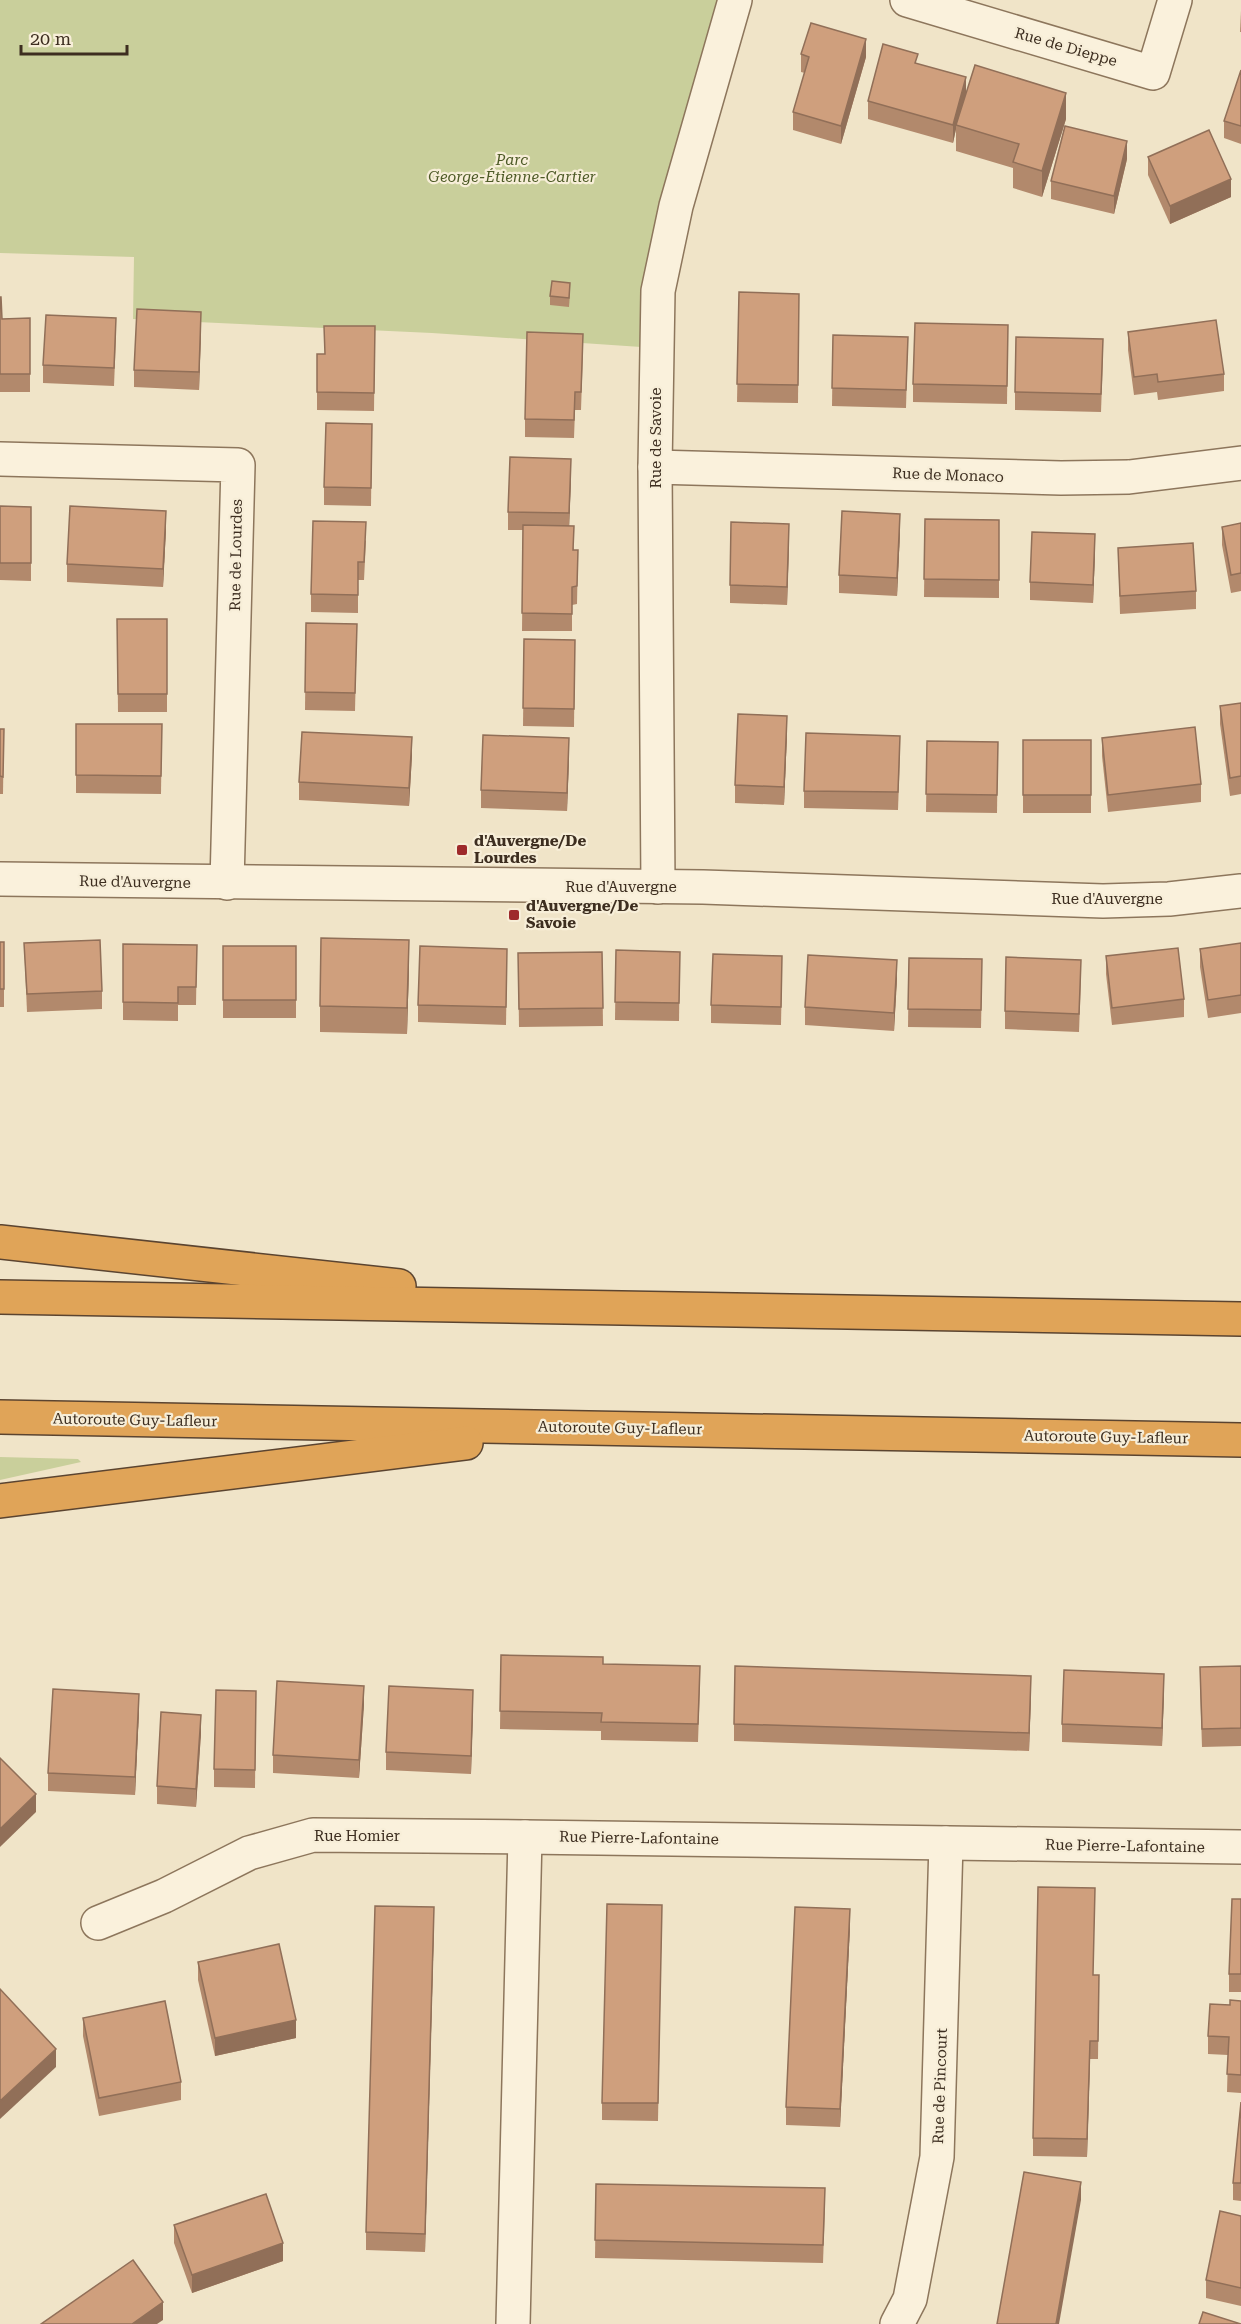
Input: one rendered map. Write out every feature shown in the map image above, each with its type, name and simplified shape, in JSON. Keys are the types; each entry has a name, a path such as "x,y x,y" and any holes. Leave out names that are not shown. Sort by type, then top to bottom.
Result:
{"highway":[{"path":"0,1242 598,1309"},
{"path":"0,1297 598,1309 1241,1318"},
{"name":"Autoroute Guy-Lafleur","path":"0,1417 1241,1440"},
{"path":"0,1501 591,1428"}],"street":[{"name":"Rue de Savoie","path":"657,887 655,467 658,291 676,206 735,0"},
{"name":"Rue de Dieppe","path":"907,0 1152,73 1175,0"},
{"name":"Rue de Lourdes","path":"0,459 238,465 227,884"},
{"name":"Rue de Monaco","path":"655,467 1061,478 1129,477 1241,463"},
{"name":"Rue d'Auvergne","path":"0,879 227,884 657,887 1103,901 1168,899 1241,891"},
{"name":"Rue Homier","path":"98,1923 164,1896 249,1853 313,1835 525,1836"},
{"name":"Rue Pierre-Lafontaine","path":"525,1836 1241,1847"},
{"path":"513,2324 525,1836"},
{"name":"Rue de Pincourt","path":"897,2324 910,2299 937,2157 946,1843"}],"green space":[{"name":"Parc George-Étienne-Cartier","path":"0,0 735,0 656,348 432,333 133,319 134,257 0,253"},
{"path":"0,1457 78,1459 81,1462 0,1480"}],"building":[{"path":"811,23 866,39 841,126 793,112 809,57 801,54"},
{"path":"883,44 918,54 915,63 966,77 953,125 868,101"},
{"path":"975,65 1066,93 1042,171 1013,162 1019,144 956,125"},
{"path":"1241,70 1241,126 1224,121"},
{"path":"1065,126 1127,141 1114,196 1051,181"},
{"path":"1209,130 1231,179 1170,206 1148,157"},
{"path":"552,281 570,283 569,298 550,296"},
{"path":"739,292 799,294 798,385 737,384"},
{"path":"0,297 2,319 30,318 30,374 0,374"},
{"path":"137,309 201,312 199,372 134,370"},
{"path":"46,315 116,318 114,368 43,365"},
{"path":"1216,320 1224,374 1158,382 1157,374 1134,377 1128,332"},
{"path":"915,323 1008,325 1007,386 913,384"},
{"path":"324,326 375,326 374,393 317,392 317,354 325,354"},
{"path":"527,332 583,334 581,392 575,392 574,420 525,419"},
{"path":"833,335 908,337 906,390 832,388"},
{"path":"1016,337 1103,339 1101,394 1015,392"},
{"path":"326,423 372,424 371,488 324,487"},
{"path":"510,457 571,459 569,513 508,512"},
{"path":"0,506 31,507 31,563 0,563"},
{"path":"70,506 166,511 163,569 67,564"},
{"path":"842,511 900,514 897,578 839,575"},
{"path":"925,519 999,520 999,580 924,579"},
{"path":"313,521 366,522 364,562 358,562 358,595 311,594"},
{"path":"731,522 789,524 787,587 730,585"},
{"path":"1241,523 1241,573 1231,575 1222,527"},
{"path":"523,525 574,526 573,550 578,550 577,586 572,587 572,614 522,613"},
{"path":"1032,532 1095,534 1093,585 1030,582"},
{"path":"1193,543 1196,591 1120,596 1118,548"},
{"path":"117,619 167,619 167,694 118,694"},
{"path":"306,623 357,624 355,693 305,692"},
{"path":"524,639 575,640 574,709 523,708"},
{"path":"1241,703 1241,776 1230,778 1220,706"},
{"path":"738,714 787,716 784,787 735,785"},
{"path":"76,724 162,724 161,776 76,775"},
{"path":"1195,727 1201,784 1108,795 1102,738"},
{"path":"0,729 4,729 3,777 0,776"},
{"path":"302,732 412,737 409,788 299,782"},
{"path":"806,733 900,736 898,792 804,791"},
{"path":"483,735 569,738 567,793 481,790"},
{"path":"1023,740 1091,740 1091,795 1023,795"},
{"path":"927,741 998,742 997,795 926,794"},
{"path":"321,938 409,940 407,1008 320,1006"},
{"path":"100,940 102,991 27,994 24,943"},
{"path":"0,942 4,942 4,989 0,989"},
{"path":"1241,943 1241,995 1208,1000 1200,949"},
{"path":"123,944 197,945 196,987 178,987 178,1003 123,1002"},
{"path":"223,946 296,946 296,1000 223,1000"},
{"path":"420,946 507,949 506,1007 418,1005"},
{"path":"1178,948 1184,999 1112,1008 1106,956"},
{"path":"616,950 680,952 679,1003 615,1002"},
{"path":"602,952 603,1008 519,1009 518,953"},
{"path":"713,954 782,956 781,1007 711,1005"},
{"path":"808,955 897,960 894,1013 805,1007"},
{"path":"1006,957 1081,960 1079,1014 1005,1011"},
{"path":"909,958 982,959 981,1010 908,1009"},
{"path":"501,1655 603,1657 603,1664 700,1666 698,1724 601,1722 602,1713 500,1711"},
{"path":"735,1666 1031,1676 1029,1733 734,1724"},
{"path":"1241,1666 1241,1728 1202,1729 1200,1667"},
{"path":"1064,1670 1164,1674 1162,1728 1062,1724"},
{"path":"277,1681 364,1686 359,1760 273,1755"},
{"path":"389,1686 473,1690 471,1756 386,1752"},
{"path":"53,1689 139,1694 135,1777 48,1773"},
{"path":"216,1690 256,1691 255,1770 214,1769"},
{"path":"161,1712 201,1715 196,1789 157,1786"},
{"path":"0,1758 36,1794 0,1829"},
{"path":"1038,1887 1095,1888 1093,1975 1099,1975 1098,2041 1090,2041 1087,2139 1033,2138"},
{"path":"1232,1899 1241,1899 1241,1974 1229,1974"},
{"path":"607,1904 662,1905 658,2103 602,2103"},
{"path":"375,1906 434,1907 425,2234 366,2232"},
{"path":"795,1907 850,1909 840,2109 786,2107"},
{"path":"279,1944 296,2020 215,2038 198,1962"},
{"path":"0,1989 56,2049 0,2101"},
{"path":"1230,2000 1241,2001 1241,2075 1227,2074 1229,2037 1208,2036 1210,2004 1230,2005"},
{"path":"165,2001 181,2082 99,2098 83,2018"},
{"path":"1241,2102 1241,2183 1233,2183"},
{"path":"1024,2172 1081,2182 1056,2324 997,2324"},
{"path":"596,2184 825,2188 823,2245 595,2240"},
{"path":"266,2194 283,2243 192,2275 174,2225"},
{"path":"1220,2211 1241,2216 1241,2288 1206,2280"},
{"path":"133,2260 163,2302 132,2324 41,2324"},
{"path":"1203,2312 1241,2324 1199,2324"}],"place":[{"name":"d'Auvergne/De Lourdes","path":"462,850"},
{"name":"d'Auvergne/De Savoie","path":"514,915"}]}
